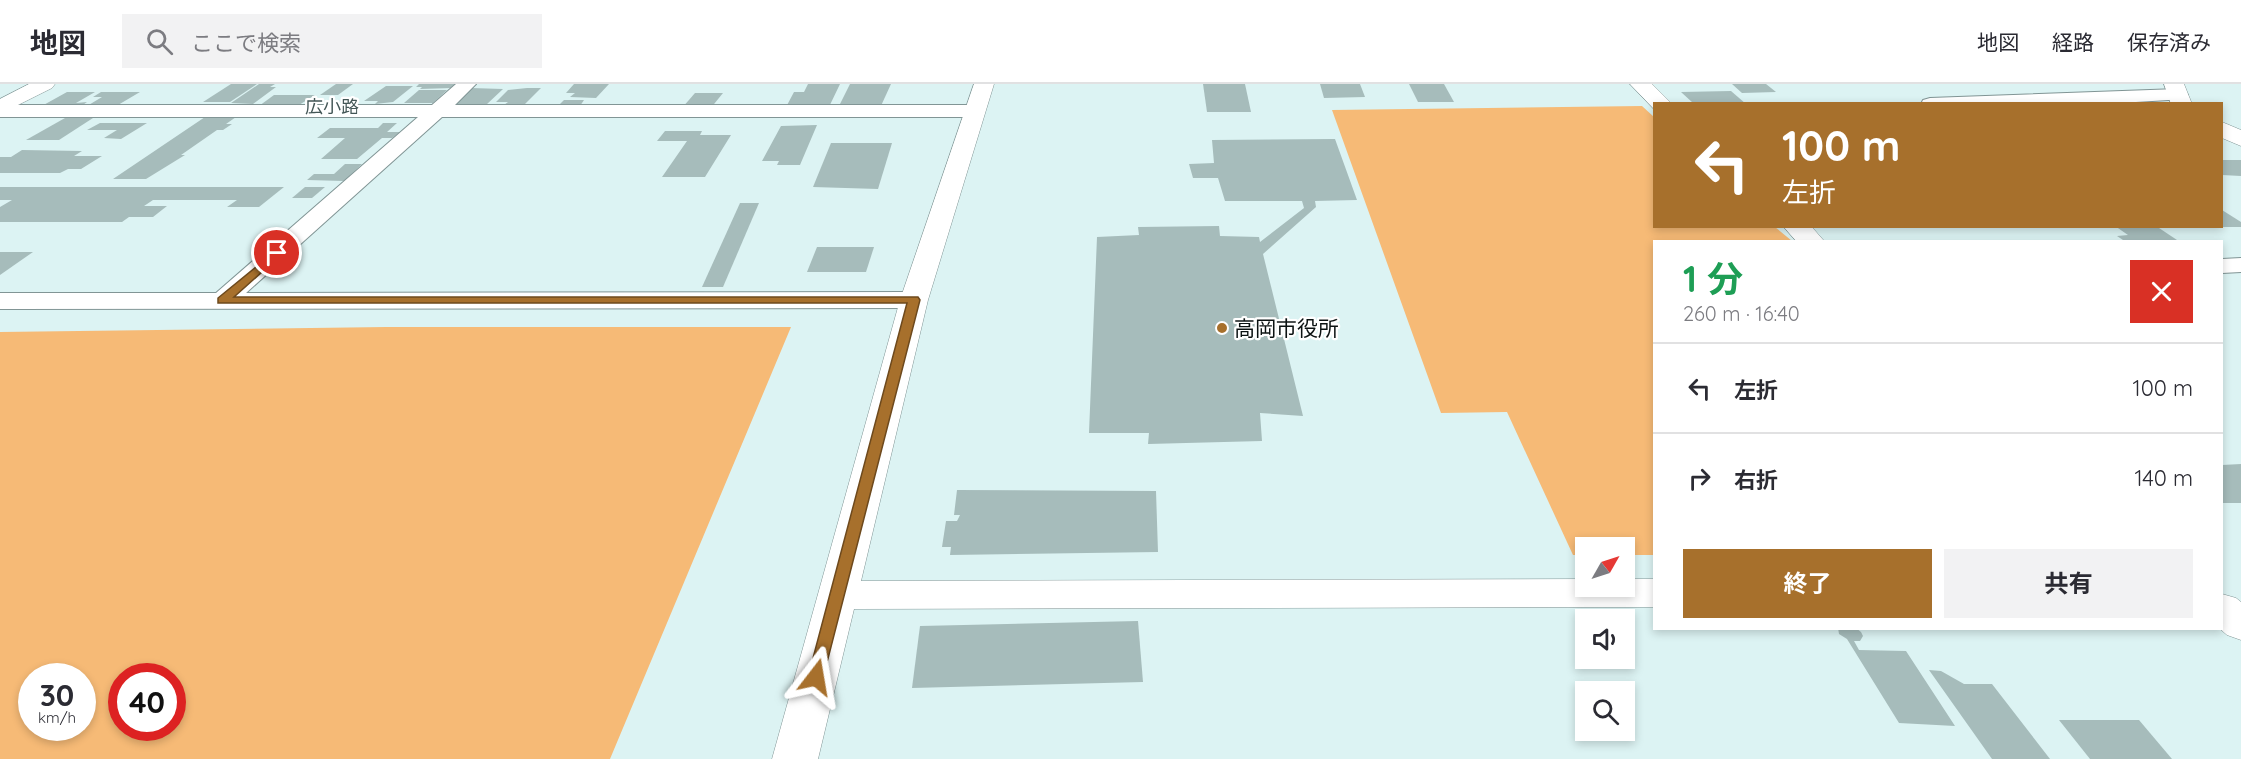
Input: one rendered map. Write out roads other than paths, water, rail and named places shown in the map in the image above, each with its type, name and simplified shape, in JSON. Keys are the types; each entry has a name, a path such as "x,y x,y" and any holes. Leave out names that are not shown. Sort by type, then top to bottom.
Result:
{"street":[{"path":"0,109 45,84"},
{"path":"223,300 467,84"},
{"path":"1640,84 1660,102"},
{"path":"1980,102 2178,94"},
{"path":"0,109 438,110 979,97 914,300 795,759"},
{"path":"2223,130 2241,139"},
{"path":"1798,228 1810,240"},
{"path":"2223,266 2241,265"},
{"path":"0,301 914,300"},
{"path":"837,595 1653,593"},
{"path":"2223,607 2241,605"},
{"path":"2223,608 2241,625"}],"place":[{"name":"高岡市役所","path":"1222,328"}],"district":[{"name":"広小路","path":"332,106"}]}
